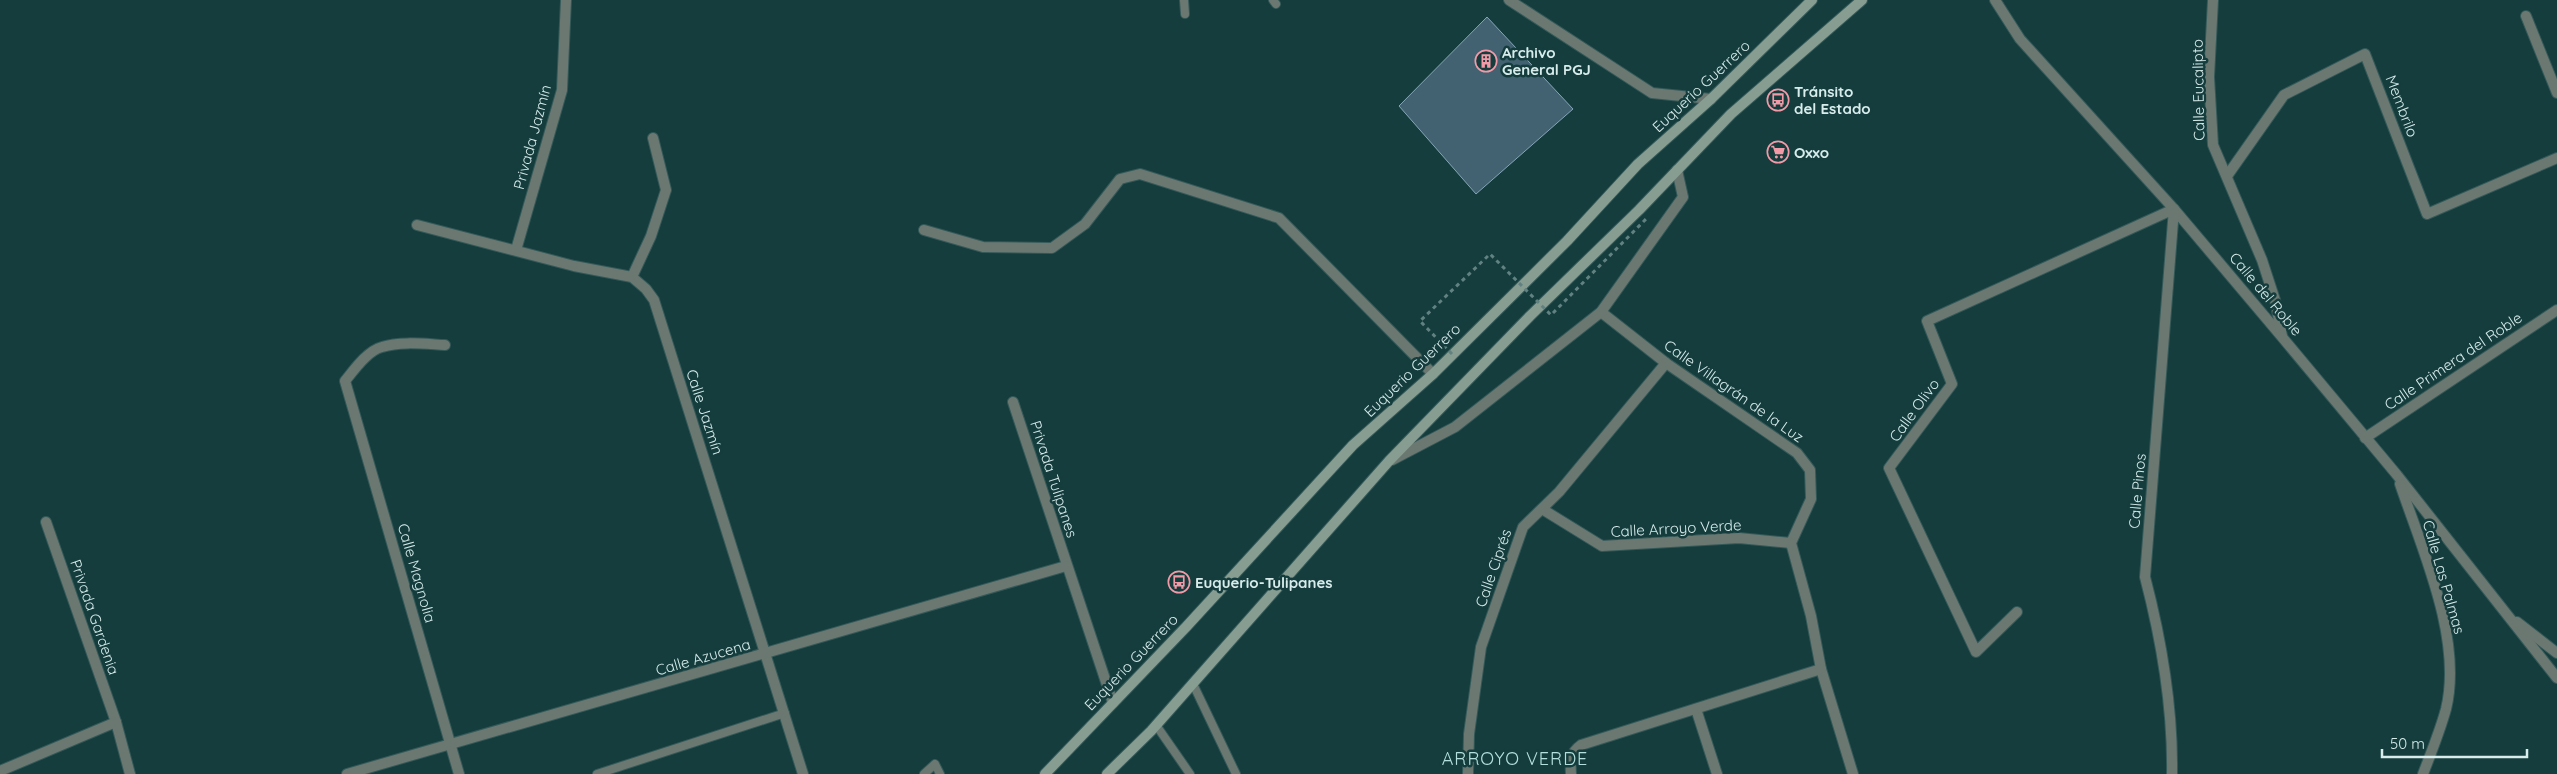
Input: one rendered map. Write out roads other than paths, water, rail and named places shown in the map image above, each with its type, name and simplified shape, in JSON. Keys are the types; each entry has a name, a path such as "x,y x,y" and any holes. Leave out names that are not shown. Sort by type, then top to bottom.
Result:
{"main road":[{"name":"Euquerio Guerrero","path":"1045,774 1186,627 1353,445 1433,374 1567,241 1638,164 1711,99 1812,0"},
{"path":"1107,774 1156,725 1193,684 1389,461 1530,316 1639,210 1731,114 1862,0"}],"street":[{"name":"Privada Jazmín","path":"516,250 562,90 566,0"},
{"path":"1508,0 1652,93 1711,99"},
{"name":"Calle del Roble","path":"1995,0 2026,46 2174,209 2282,337 2397,476 2557,678"},
{"name":"Calle Eucalipto","path":"2213,0 2209,77 2213,145 2228,176 2262,260 2275,300 2282,337"},
{"path":"2526,16 2557,93"},
{"name":"Membrilo","path":"2228,176 2284,96 2365,54 2427,214 2557,158"},
{"path":"417,225 574,266 632,277 651,236 666,190 653,138"},
{"path":"1389,461 1455,427 1601,312 1683,197 1677,170"},
{"path":"924,230 983,247 1052,248 1085,224 1120,179 1140,174 1279,218 1433,374"},
{"name":"Calle Olivo","path":"2017,612 1976,652 1889,468 1952,384 1927,321 2174,209"},
{"name":"Calle Pinos","path":"2172,774 2171,711 2165,666 2157,622 2145,577 2174,209"},
{"name":"Calle Jazmín","path":"632,277 646,289 654,300 767,654 803,774"},
{"name":"Calle Primera del Roble","path":"2365,438 2557,310"},
{"name":"Calle Villagrán de la Luz","path":"1601,312 1666,363 1797,453 1810,470 1811,498 1792,542"},
{"name":"Calle Magnolia","path":"444,344 381,347 361,362 345,381 460,774"},
{"name":"Calle Ciprés","path":"1468,774 1469,734 1481,647 1523,527 1559,492 1666,363"},
{"name":"Privada Tulipanes","path":"1013,402 1113,703"},
{"name":"Calle Las Palmas","path":"2397,476 2426,558 2448,645 2446,708 2423,774"},
{"name":"Calle Arroyo Verde","path":"1542,509 1602,546 1739,538 1792,542"},
{"name":"Privada Gardenia","path":"46,522 116,722 130,774"},
{"path":"1792,542 1811,616 1821,669 1853,774"},
{"name":"Calle Azucena","path":"347,774 1066,566"},
{"name":"Calle del Roble","path":"2506,614 2557,653"},
{"path":"1571,774 1570,760 1573,750 1581,744 1821,669"},
{"path":"1696,709 1717,774"},
{"path":"0,771 116,722"}],"lane":[{"path":"1184,0 1185,14"},
{"path":"1193,684 1236,774"},
{"path":"597,774 785,713"},
{"path":"1156,725 1190,774"},
{"path":"924,774 935,764 940,774"}],"place":[{"name":"Archivo General PGJ","path":"1486,61"},
{"name":"Tránsito del Estado","path":"1778,100"},
{"name":"Oxxo","path":"1778,152"},
{"name":"Euquerio-Tulipanes","path":"1179,582"}],"district":[{"name":"ARROYO VERDE","path":"1515,758"}]}
